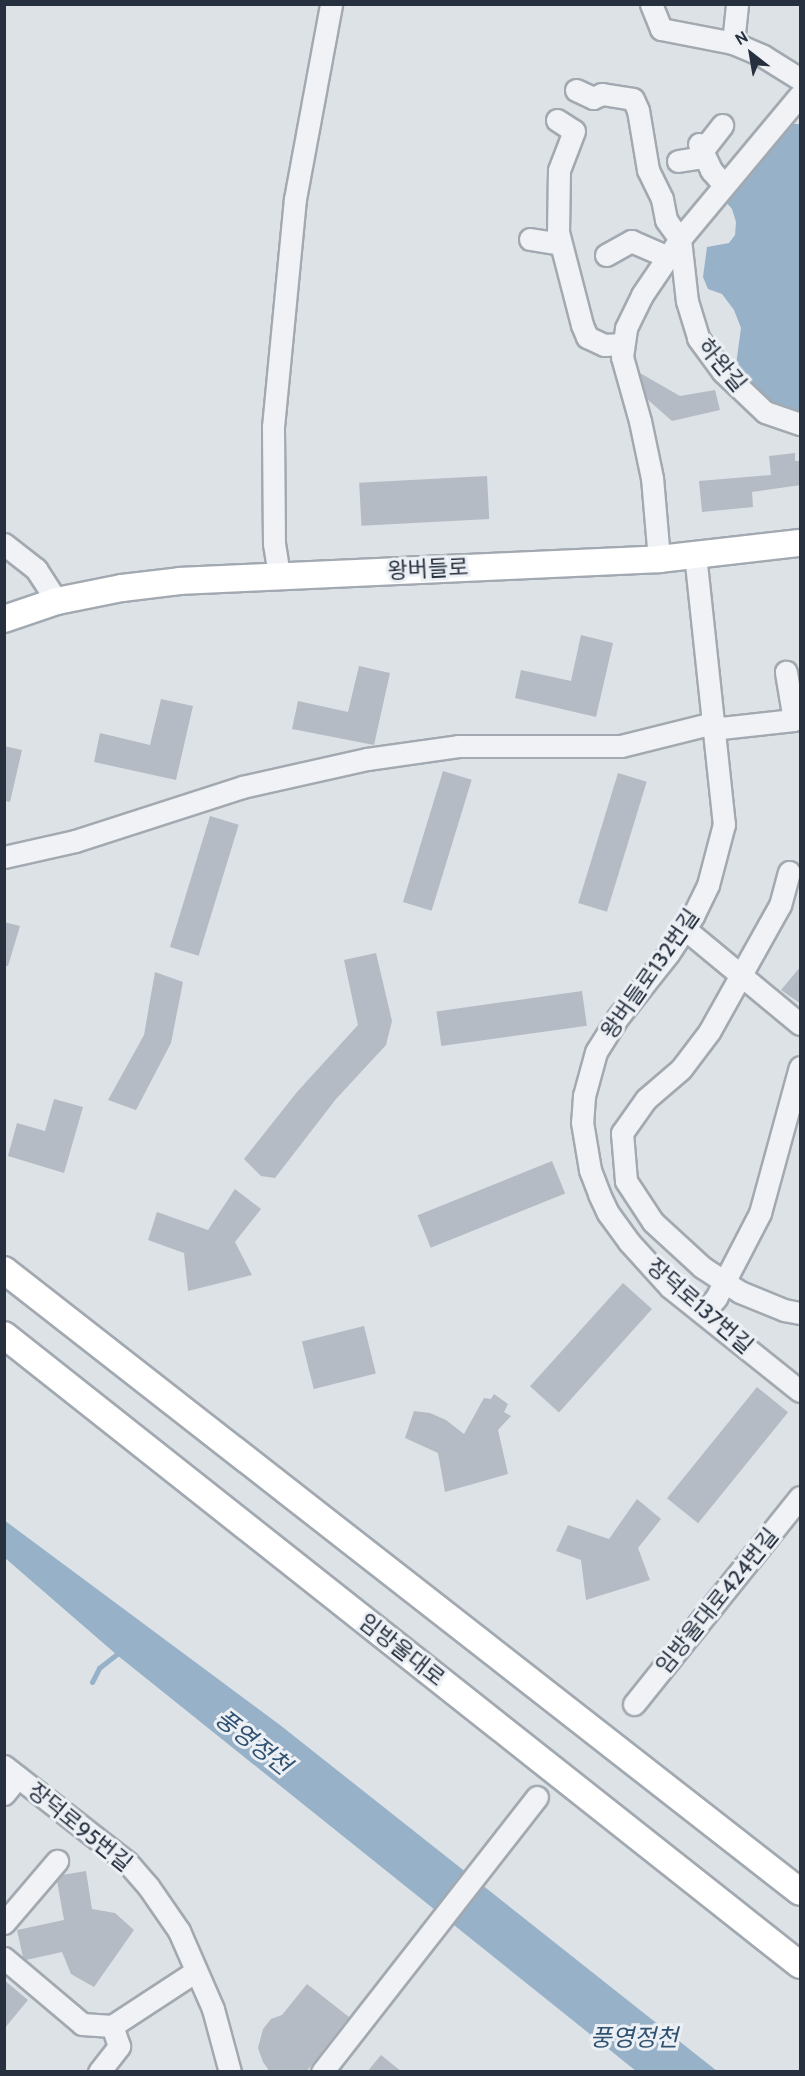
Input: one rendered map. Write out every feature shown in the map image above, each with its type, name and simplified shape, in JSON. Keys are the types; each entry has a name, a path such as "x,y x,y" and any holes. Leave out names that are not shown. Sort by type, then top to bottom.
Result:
{"main road":[{"name":"왕버들로","path":"4,619 57,601 122,588 180,581 659,559 801,543"},
{"path":"4,1270 801,1892"},
{"name":"임방울대로","path":"4,1335 801,1965"}],"street":[{"path":"279,576 274,544 273,427 295,199 331,4"},
{"path":"651,4 661,29 733,43 763,56 801,79"},
{"path":"733,43 737,4"},
{"name":"하완길","path":"584,94 602,94 633,99 638,110 648,170 662,199 666,220 680,239 687,301 698,338 723,372 765,412 801,424"},
{"path":"659,559 652,478 640,421 622,357 621,344 642,295 680,239 723,184 801,94"},
{"path":"556,120 574,131 552,168 561,192 558,232 587,337 604,345 621,344"},
{"path":"678,161 702,150 722,125"},
{"path":"702,150 711,170 723,184"},
{"path":"530,239 561,244"},
{"path":"606,255 631,241 668,257"},
{"path":"4,544 36,568 57,601"},
{"name":"왕버들로132번길","path":"608,1213 590,1170 582,1122 584,1096 596,1052 618,1017 684,929 708,885 724,824 695,554"},
{"path":"4,857 75,841 242,787 367,759 459,746 621,746 713,723 721,728 794,720 786,672"},
{"path":"789,872 780,905 709,1032 681,1069 646,1099 622,1133 626,1181 653,1222 702,1267 740,1292 784,1310 801,1313"},
{"path":"780,905 801,893"},
{"path":"684,929 801,1024"},
{"path":"703,1313 716,1298 760,1213 801,1066"},
{"name":"장덕로137번길","path":"608,1213 629,1242 670,1287 801,1390"},
{"name":"임방울대로424번길","path":"634,1704 801,1497"},
{"path":"4,1794 11,1771"},
{"name":"장덕로95번길","path":"11,1771 127,1862 179,1931 213,2009 230,2072"},
{"path":"322,2072 537,1797"},
{"path":"4,1923 57,1861"},
{"path":"4,1958 82,2024 112,2026 196,1971"},
{"path":"99,2072 119,2046 112,2026"}],"water":[{"path":"788,124 800,124 800,414 782,411 735,372 741,328 734,310 722,294 708,289 703,277 707,247 729,243 735,235 736,222 732,209 725,201"},
{"name":"풍영정천","path":"4,1520 280,1725 717,2071 636,2071 117,1655 5,1558"}],"building":[{"path":"640,373 680,396 715,390 720,410 672,421 647,399"},
{"path":"795,453 795,461 801,461 801,485 752,492 753,507 702,512 699,481 771,475 769,456"},
{"path":"487,476 489,519 361,526 359,483"},
{"path":"581,635 613,643 596,717 515,698 521,670 571,681"},
{"path":"359,666 390,673 374,745 292,729 298,701 348,712"},
{"path":"161,699 193,706 176,780 94,762 100,733 150,745"},
{"path":"4,746 22,750 10,802 4,801"},
{"path":"443,771 472,780 432,911 403,902"},
{"path":"618,773 647,782 607,912 578,903"},
{"path":"210,816 239,825 199,956 170,947"},
{"path":"4,922 20,926 8,966 4,966"},
{"path":"376,953 392,1021 386,1045 336,1099 275,1178 261,1176 244,1159 297,1092 358,1025 344,960"},
{"path":"801,966 801,1004 781,990"},
{"path":"155,972 183,982 171,1043 136,1110 108,1100 144,1035"},
{"path":"582,991 587,1026 441,1046 436,1011"},
{"path":"54,1099 83,1107 64,1173 8,1156 17,1123 45,1131"},
{"path":"552,1161 565,1193 431,1248 418,1215"},
{"path":"235,1189 261,1209 235,1242 252,1275 188,1291 184,1253 148,1240 157,1212 208,1230"},
{"path":"623,1283 652,1309 559,1412 530,1386"},
{"path":"364,1326 376,1374 314,1389 302,1341"},
{"path":"757,1387 788,1412 698,1523 667,1498"},
{"path":"494,1394 508,1404 504,1412 511,1416 498,1430 508,1474 445,1492 438,1453 405,1438 414,1411 430,1413 446,1420 464,1434 484,1398 491,1399"},
{"path":"637,1499 661,1519 638,1548 650,1580 586,1600 581,1560 556,1551 568,1525 609,1539"},
{"path":"86,1871 92,1909 115,1913 134,1930 94,1987 71,1974 62,1952 26,1960 23,1957 17,1930 64,1920 57,1881 62,1875"},
{"path":"4,1980 28,2000 4,2029"},
{"path":"307,1984 349,2017 306,2072 270,2072 258,2048 263,2029 271,2019 282,2015"},
{"path":"381,2055 402,2072 367,2072"}],"waterway":[{"path":"92,1682 99,1668 121,1651"}]}
